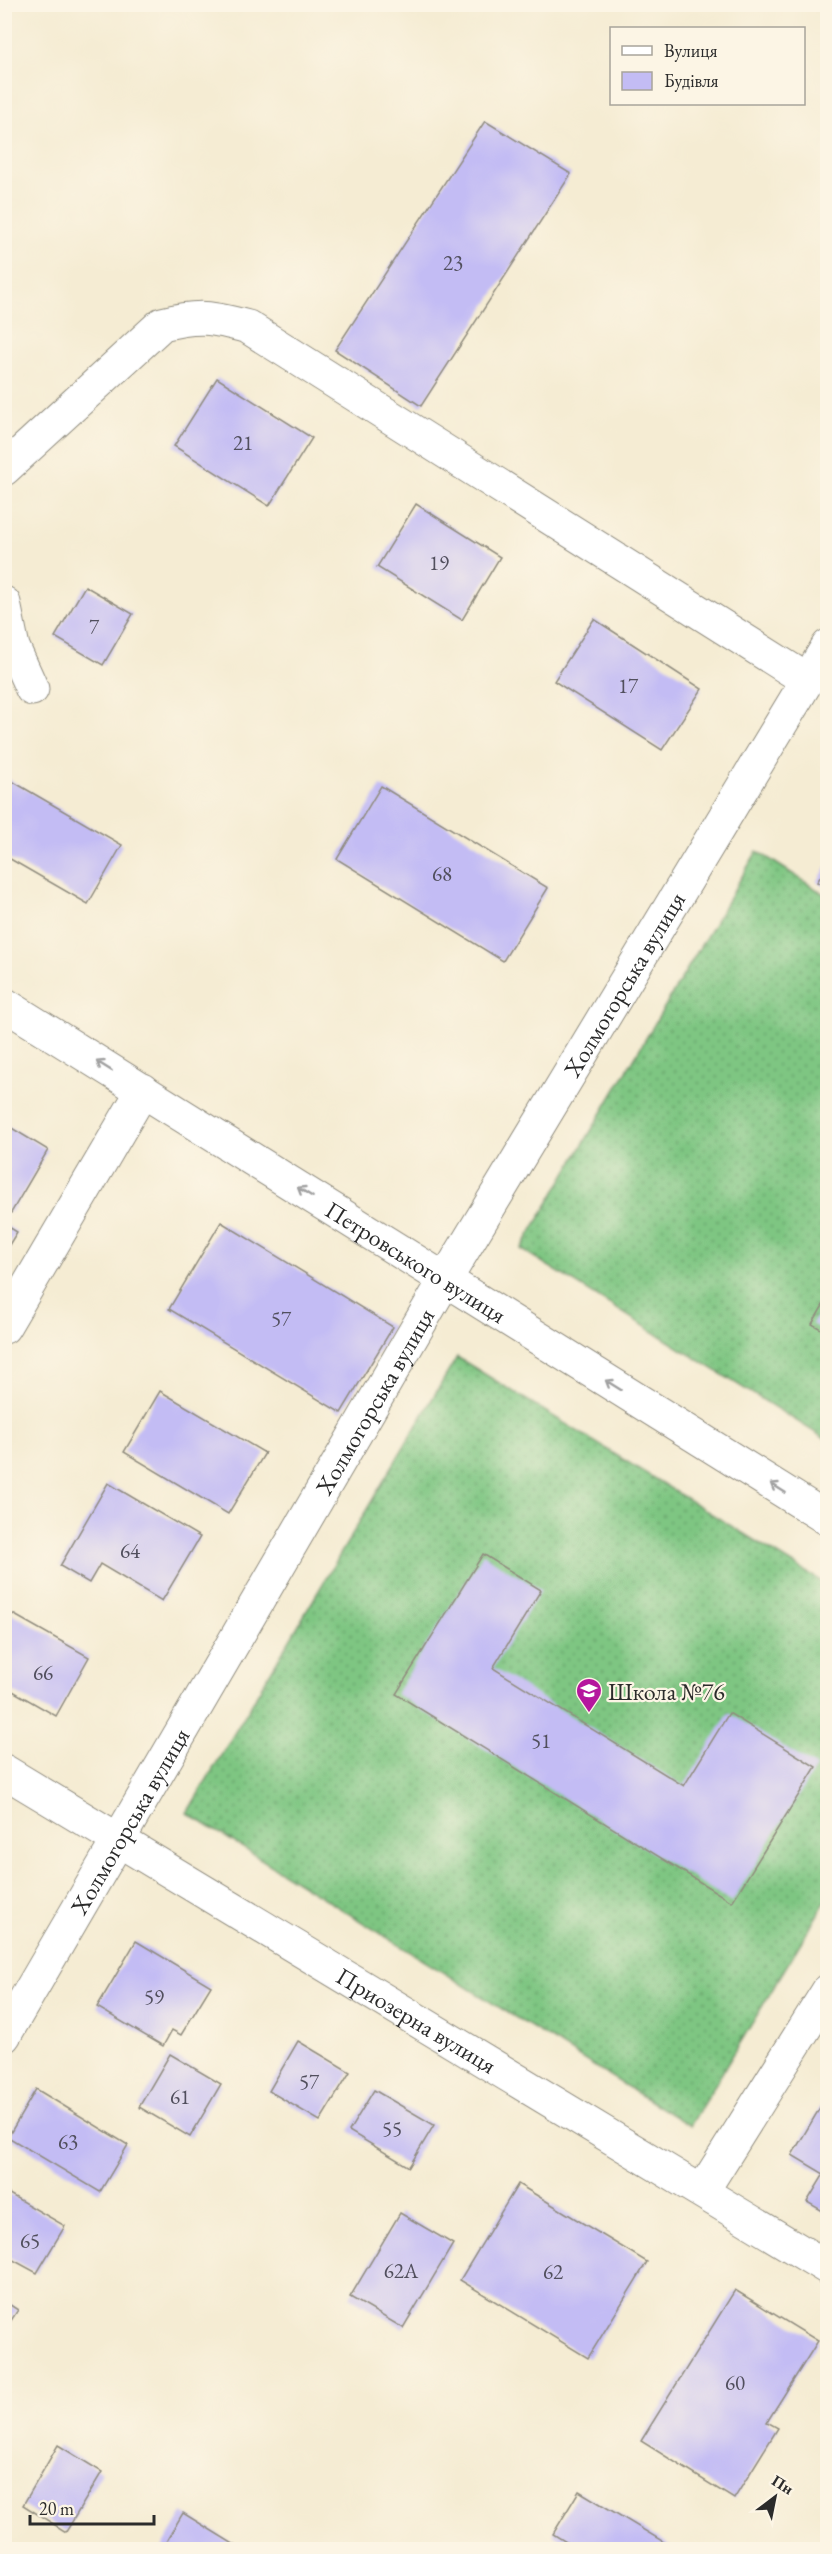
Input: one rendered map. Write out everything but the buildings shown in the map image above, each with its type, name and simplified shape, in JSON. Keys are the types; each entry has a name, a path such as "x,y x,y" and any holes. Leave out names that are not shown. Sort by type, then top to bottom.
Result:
{"street":[{"path":"4,470 162,324 190,317 248,327 807,680"},
{"path":"4,603 13,647 32,689"},
{"name":"Холмогорська вулиця","path":"4,2037 445,1280 828,646"},
{"name":"Петровського вулиця","path":"4,1004 828,1519"},
{"path":"4,1327 143,1090"},
{"name":"Приозерна вулиця","path":"4,1771 703,2190 828,2268"},
{"path":"703,2190 828,1991"}],"green space":[{"path":"757,851 827,896 827,1440 521,1249"},
{"path":"457,1357 827,1585 827,1899 690,2126 187,1813"}],"place":[{"name":"Школа №76","path":"589,1714"}]}
